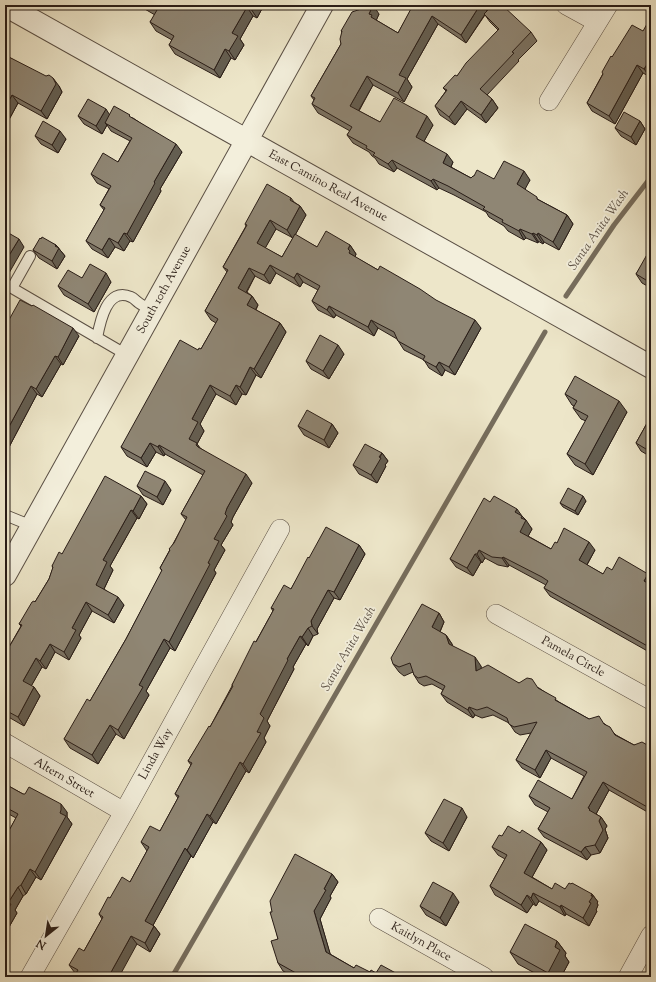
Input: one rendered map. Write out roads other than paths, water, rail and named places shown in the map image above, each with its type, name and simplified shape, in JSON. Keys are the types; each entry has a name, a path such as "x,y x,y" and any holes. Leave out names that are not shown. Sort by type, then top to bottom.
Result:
{"street":[{"name":"East Camino Real Avenue","path":"5,5 651,367"},
{"name":"South 10th Avenue","path":"5,575 322,5"},
{"path":"566,5 597,22"},
{"path":"549,101 608,5"},
{"name":"Linda Way","path":"30,977 124,812 280,529"},
{"name":"Pamela Circle","path":"496,614 651,700"},
{"name":"Altern Street","path":"5,743 124,812"},
{"name":"Kaitlyn Place","path":"378,918 484,977"},
{"path":"628,977 651,935"}],"lane":[{"path":"30,256 12,288 127,355"},
{"path":"97,338 101,319 107,305 113,298 121,295 131,297 152,310"},
{"path":"5,515 32,526"}],"waterway":[{"name":"Santa Anita Wash","path":"566,296 614,225 651,177"},
{"name":"Santa Anita Wash","path":"172,977 545,332"}]}
